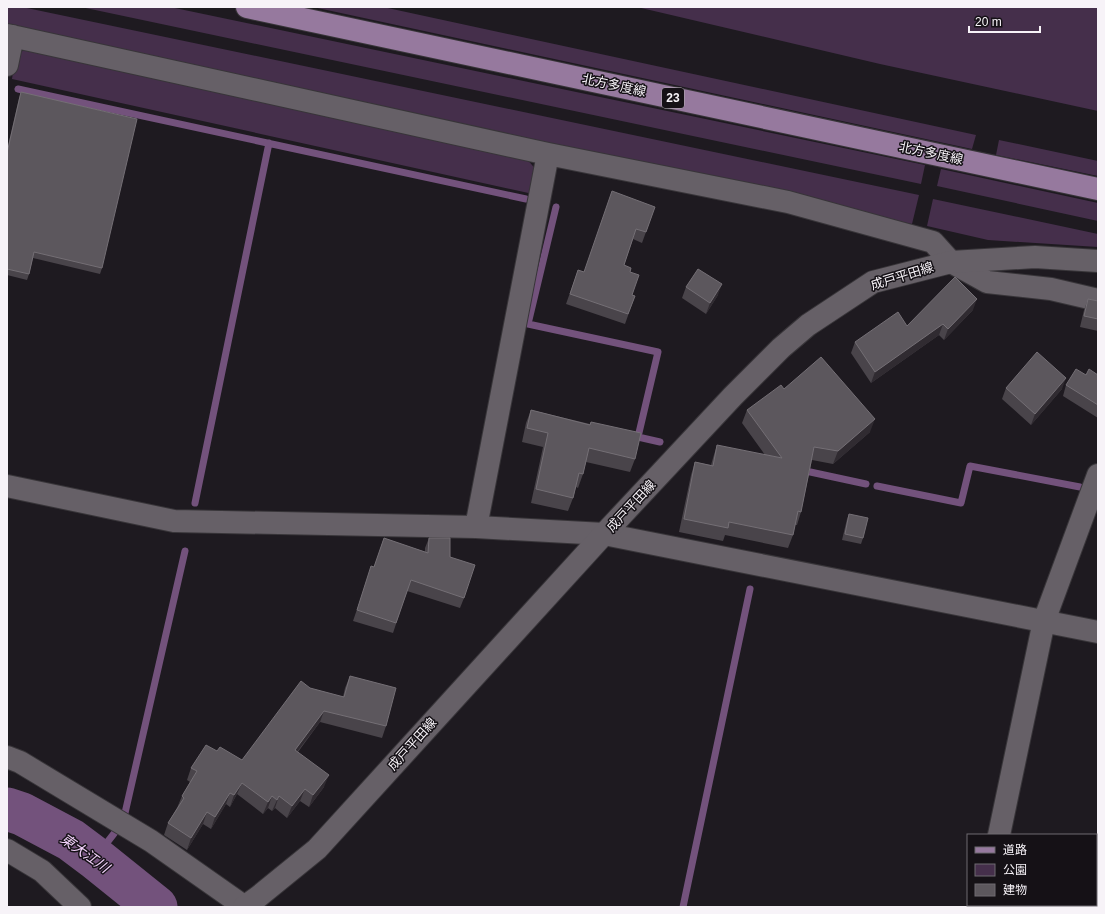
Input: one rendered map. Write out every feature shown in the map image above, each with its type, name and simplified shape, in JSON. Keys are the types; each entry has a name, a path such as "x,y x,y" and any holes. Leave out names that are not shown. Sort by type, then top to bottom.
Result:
{"main road":[{"name":"北方多度線","path":"247,7 1098,189"}],"street":[{"path":"7,65 10,36 548,154 788,202 933,242 952,262 987,282 1051,289 1098,300"},
{"path":"476,527 548,154"},
{"name":"成戸平田線","path":"244,907 317,849 604,534 733,396 781,348 808,325 873,282 952,262 1035,257 1098,261"},
{"path":"999,834 1044,621 1098,475"},
{"path":"7,486 174,521 476,527 604,534 1098,632"},
{"path":"7,757 20,762 151,841 244,907"},
{"path":"7,850 42,870 80,907"}],"green space":[{"path":"7,7 22,7 919,195 912,224 7,27"},
{"path":"81,7 170,7 925,165 921,184"},
{"path":"313,7 383,7 976,135 972,149"},
{"path":"637,7 1098,7 1098,111 880,64"},
{"path":"29,47 526,158 538,172 533,194 12,79 18,56"},
{"path":"999,140 1098,161 1098,176 996,155"},
{"path":"941,169 1098,203 1098,221 937,186"},
{"path":"933,199 1098,234 1098,247 988,240 927,226"}],"building":[{"path":"21,92 137,119 102,268 34,252 29,274 7,269 7,153"},
{"path":"612,191 655,207 646,232 636,229 624,265 631,268 630,272 639,275 632,295 635,296 628,314 570,294 578,270 584,272"},
{"path":"698,269 722,284 710,303 686,287"},
{"path":"955,277 977,299 948,329 943,324 875,372 855,342 898,312 907,326"},
{"path":"1088,299 1098,301 1098,319 1084,316"},
{"path":"1037,352 1066,378 1035,414 1006,388"},
{"path":"821,357 875,419 838,451 814,447 801,512 798,511 793,535 729,522 728,528 684,519 695,462 713,466 717,445 782,458 747,410 781,385 784,389"},
{"path":"1076,369 1086,375 1089,369 1098,375 1098,405 1066,385"},
{"path":"531,410 590,425 591,422 641,433 635,459 589,448 583,474 579,473 573,498 536,489 548,433 527,428"},
{"path":"849,514 868,518 863,538 845,534"},
{"path":"384,538 428,553 429,538 450,538 450,557 475,565 464,598 411,580 396,623 357,610 371,566 374,567"},
{"path":"350,676 396,688 386,726 324,711 295,750 329,775 313,795 305,789 292,806 279,796 277,800 272,796 268,802 242,783 234,795 230,793 215,817 207,812 191,838 168,823 184,798 182,796 197,771 191,768 206,745 217,751 220,747 242,760 301,681 310,688 344,697"}],"waterway":[{"path":"18,89 526,199"},
{"path":"195,503 269,143"},
{"path":"556,207 528,324 658,352 638,437 660,442"},
{"path":"877,486 961,503 970,466 1080,487"},
{"path":"801,470 866,484"},
{"path":"125,813 185,551"},
{"path":"683,907 750,589"},
{"name":"東大江川","path":"7,809 22,814 71,840 156,907"},
{"path":"95,858 116,831"}]}
